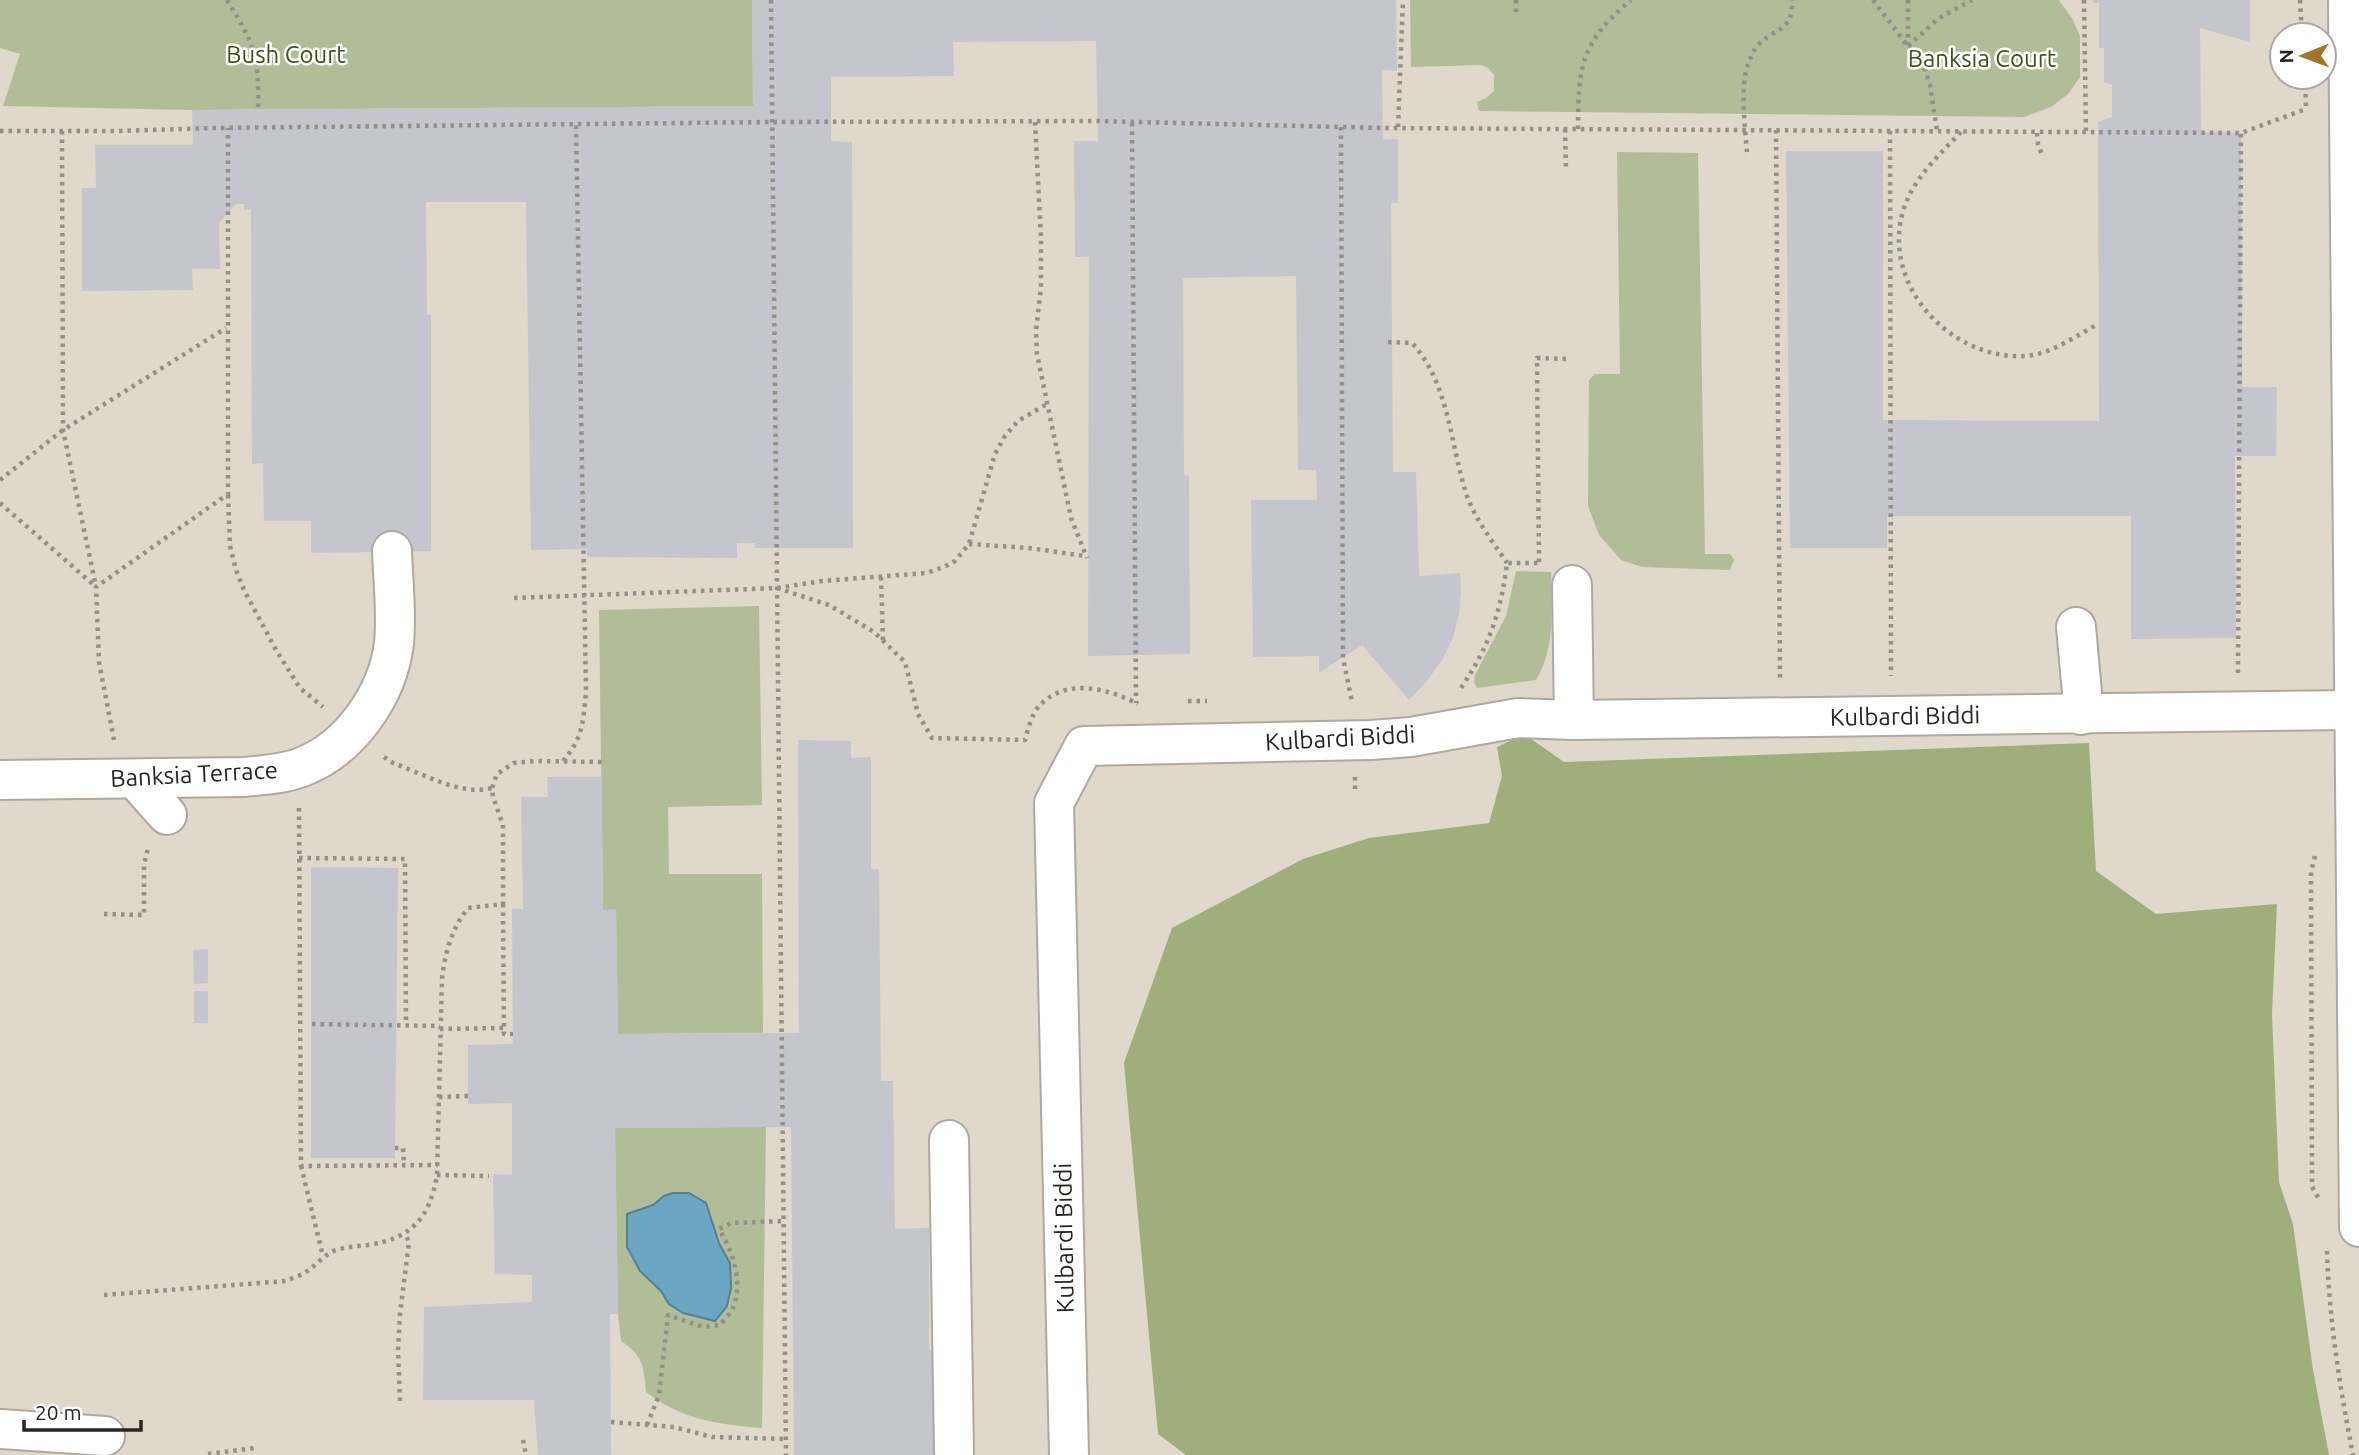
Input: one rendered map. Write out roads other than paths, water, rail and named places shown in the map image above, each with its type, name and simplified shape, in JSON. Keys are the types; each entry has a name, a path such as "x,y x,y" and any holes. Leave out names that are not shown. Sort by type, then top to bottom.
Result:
{"street":[{"path":"2343,1236 2353,710 2348,0"},
{"name":"Banksia Terrace","path":"0,780 244,777 276,774 302,767 323,757 353,731 377,694 389,663 394,642 392,551"},
{"path":"1561,574 1574,720"},
{"path":"2076,627 2082,694 2081,715"},
{"name":"Kulbardi Biddi","path":"1069,1455 1054,803 1084,746 1371,740 1411,737 1518,718 1574,720 2353,710"},
{"path":"120,779 167,816"},
{"path":"949,1140 954,1452"},
{"path":"0,1429 105,1436"}],"water":[{"path":"673,1193 689,1193 706,1203 719,1243 730,1263 731,1288 727,1306 715,1321 683,1313 669,1304 661,1291 640,1271 627,1247 627,1214 653,1205"}],"park label":[{"name":"Bush Court","path":"286,54"},
{"name":"Banksia Court","path":"1982,58"}]}
